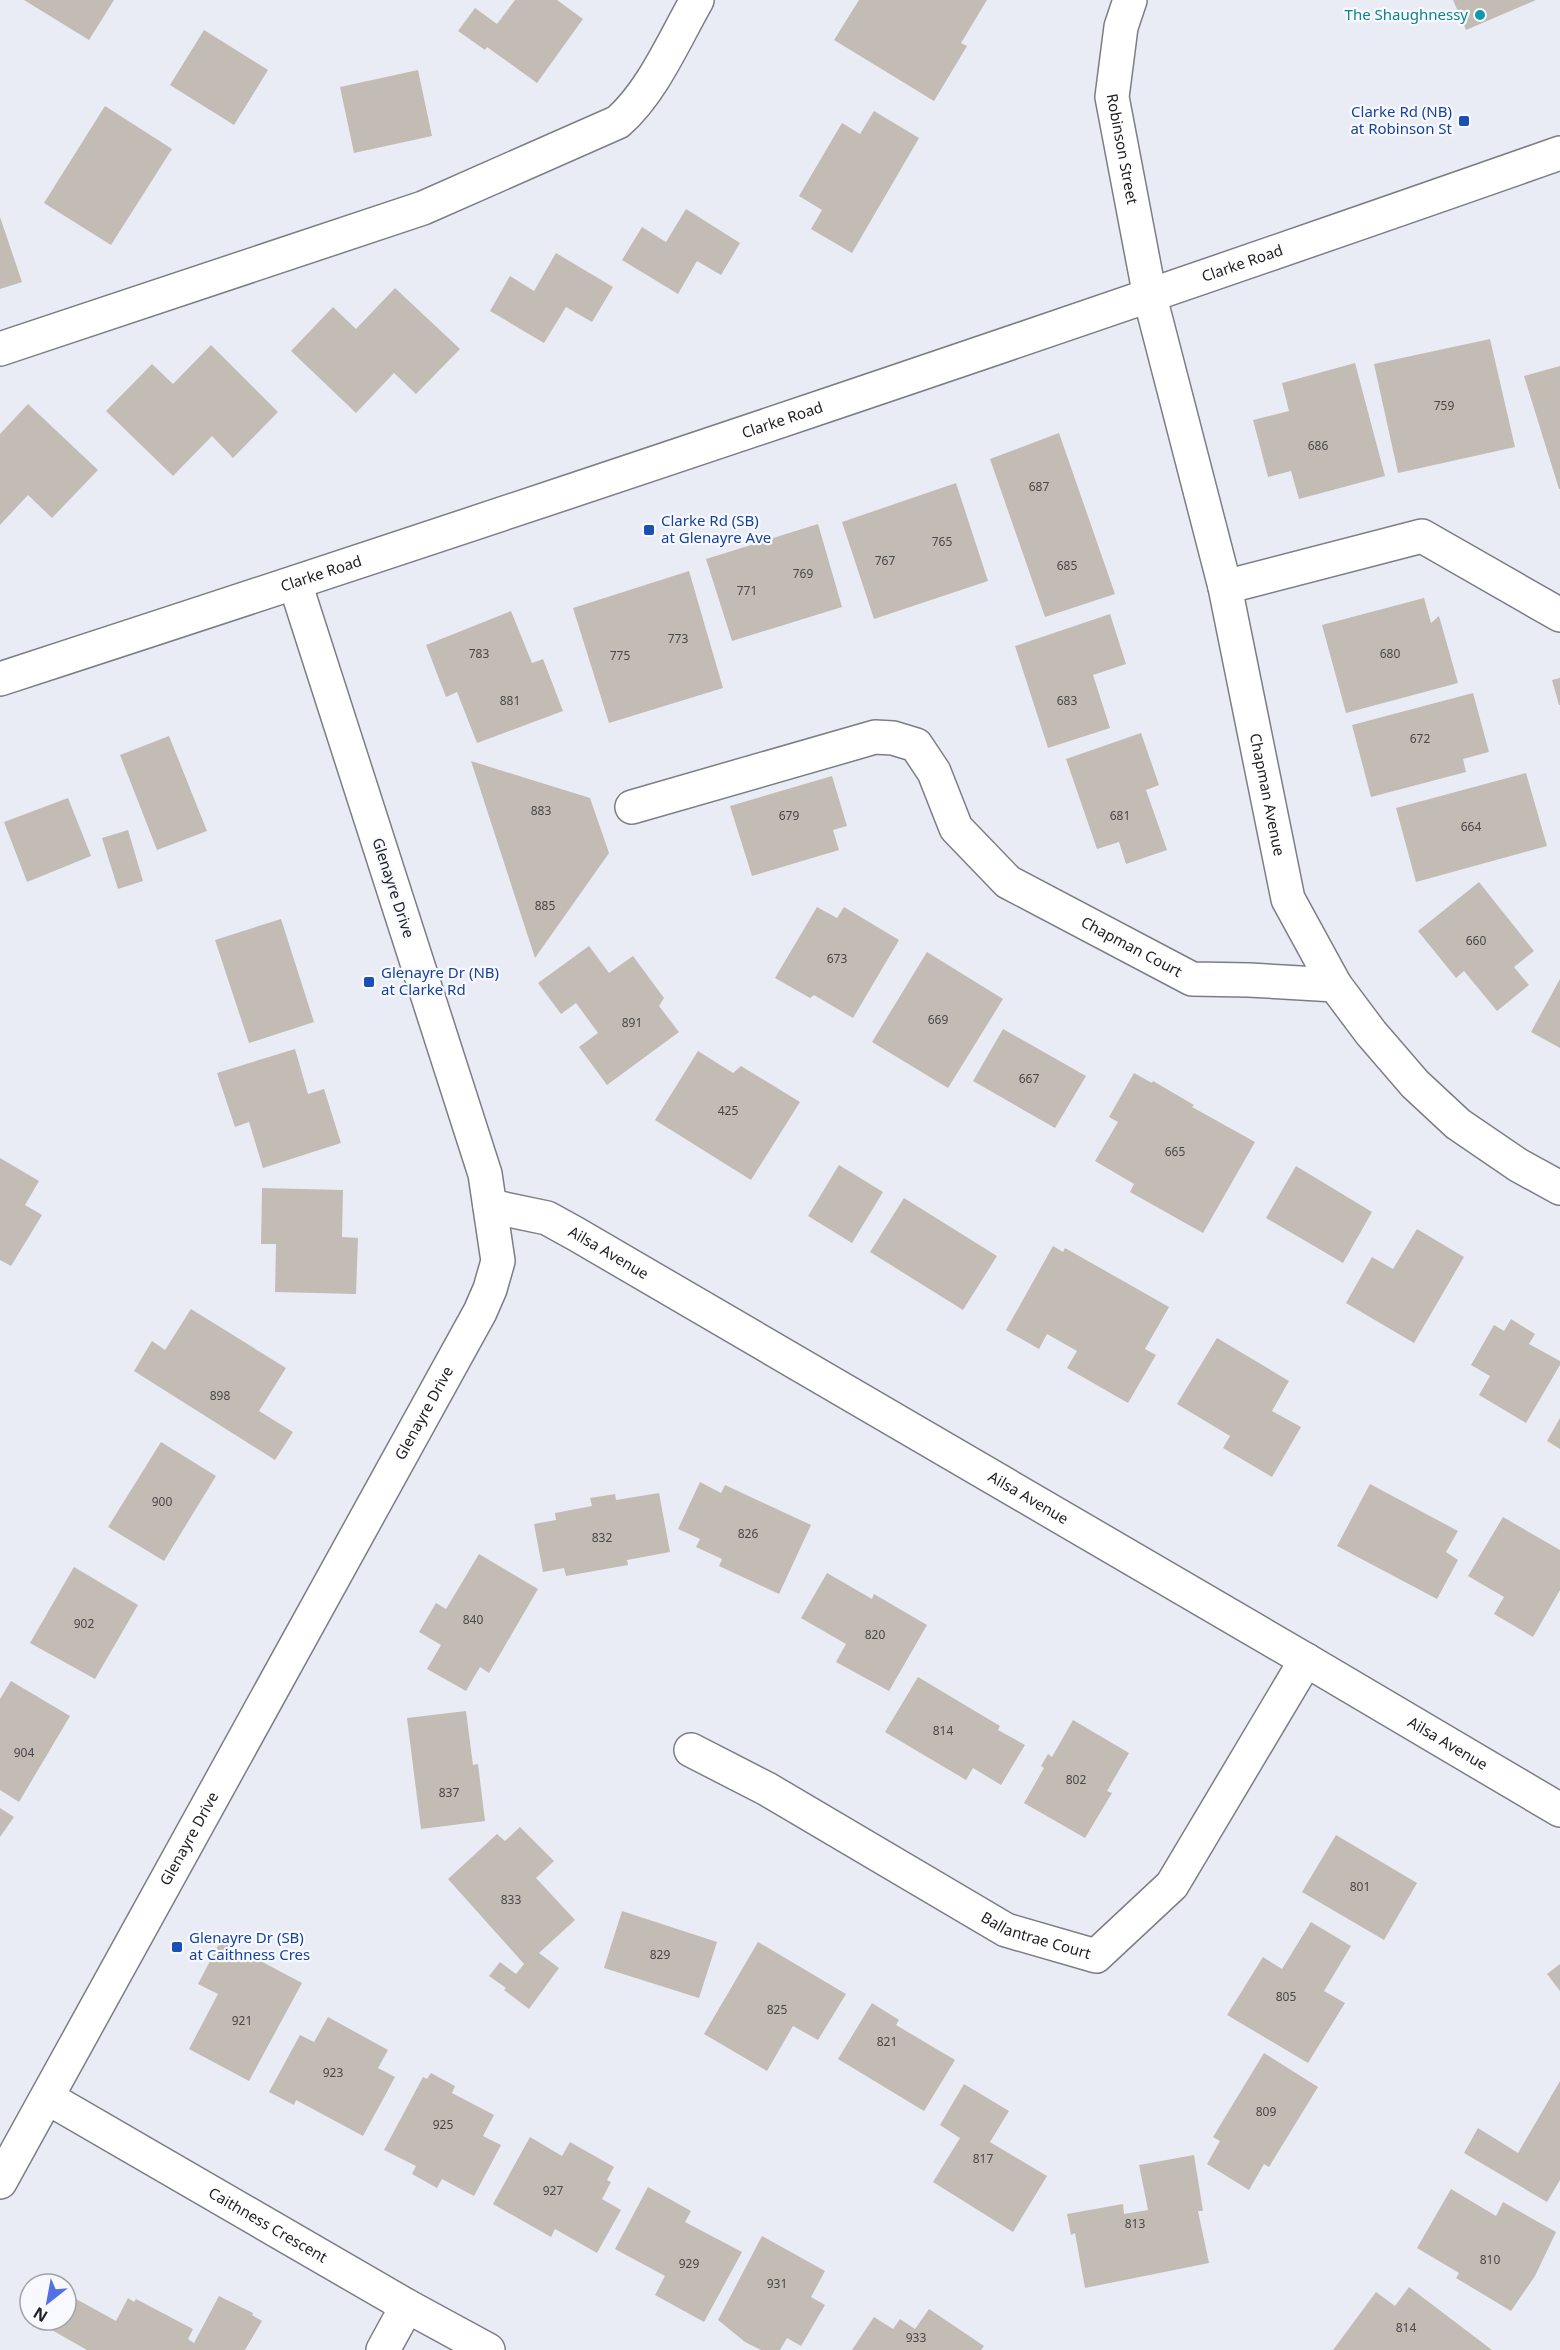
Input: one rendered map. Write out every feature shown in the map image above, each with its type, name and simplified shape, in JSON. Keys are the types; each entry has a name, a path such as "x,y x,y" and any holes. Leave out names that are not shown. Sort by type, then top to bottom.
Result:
{"street":[{"path":"0,349 423,208 618,122 633,108 644,93 697,0"},
{"name":"Robinson Street","path":"1131,0 1121,27 1112,97 1150,297"},
{"name":"Clarke Road","path":"0,679 295,583 1150,297 1560,153"},
{"name":"Chapman Avenue","path":"1150,297 1225,586 1288,899 1335,985 1371,1033 1415,1084 1458,1124 1518,1165 1560,1188"},
{"path":"1225,586 1422,536 1560,615"},
{"name":"Glenayre Drive","path":"0,2182 480,1312 498,1261 485,1174 295,583"},
{"name":"Chapman Court","path":"632,807 875,737 893,738 916,745 934,772 956,828 1008,882 1192,979 1335,985"},
{"name":"Ailsa Avenue","path":"490,1206 547,1218 576,1234 1560,1810"},
{"name":"Ballantrae Court","path":"691,1750 767,1789 1006,1930 1096,1956 1172,1885 1306,1660"},
{"name":"Caithness Crescent","path":"48,2098 407,2306 488,2350"},
{"path":"383,2350 407,2306"}],"building":[{"path":"24,0 114,0 89,40"},
{"path":"515,0 557,0 583,19 537,83 487,47 485,50 458,31 475,8 497,24"},
{"path":"859,0 987,0 961,43 967,46 934,101 834,40"},
{"name":"The Shaughnessy","path":"1453,0 1536,0 1466,30"},
{"path":"204,30 268,70 234,125 170,85"},
{"path":"418,70 432,136 354,153 340,87"},
{"path":"105,106 172,149 111,245 44,203"},
{"path":"874,111 919,138 852,253 811,229 822,210 799,196 842,123 860,134"},
{"path":"686,209 740,243 721,275 697,261 678,294 622,260 642,227 666,242"},
{"path":"0,217 22,282 0,289"},
{"path":"556,253 613,287 592,322 566,307 544,343 490,311 510,276 534,291"},
{"path":"395,288 460,349 416,394 394,373 356,413 291,351 333,307 356,329"},
{"path":"1490,339 1515,447 1398,473 1374,364"},
{"path":"211,345 278,412 233,458 212,436 173,476 106,411 152,364 173,384"},
{"path":"1355,363 1385,476 1299,499 1291,471 1268,477 1253,420 1289,411 1282,383"},
{"path":"1560,366 1560,489 1559,489 1524,376"},
{"path":"28,404 98,470 52,518 28,495 0,525 0,434"},
{"path":"1059,433 1115,594 1045,617 990,459"},
{"path":"956,483 988,581 874,619 842,522"},
{"path":"818,524 842,607 732,641 706,559"},
{"path":"689,571 723,688 609,723 573,608"},
{"path":"1424,598 1431,623 1439,616 1458,683 1346,713 1322,625"},
{"path":"511,611 532,663 543,659 563,711 477,743 457,692 446,697 426,645"},
{"path":"1110,614 1126,664 1093,675 1110,728 1048,748 1015,646"},
{"path":"1560,678 1560,705 1559,705 1552,680"},
{"path":"1473,693 1489,752 1463,759 1466,772 1371,797 1352,725"},
{"path":"1141,733 1159,785 1146,790 1167,850 1126,864 1119,842 1097,849 1066,759"},
{"path":"169,736 207,831 157,850 120,755"},
{"path":"471,761 590,798 609,853 535,958"},
{"path":"1526,773 1547,846 1416,882 1396,808"},
{"path":"832,776 847,826 833,830 839,850 752,876 730,806"},
{"path":"68,798 91,856 27,882 4,822"},
{"path":"128,830 143,881 118,889 102,838"},
{"path":"1479,882 1534,951 1514,967 1529,985 1497,1011 1464,971 1456,978 1418,931"},
{"path":"817,907 837,918 844,907 899,940 853,1018 814,995 810,998 775,978"},
{"path":"281,919 314,1022 249,1043 215,940"},
{"path":"589,946 609,973 633,956 664,998 659,1006 679,1032 607,1085 579,1047 598,1033 576,1003 561,1014 538,983"},
{"path":"927,952 1003,999 948,1088 872,1042"},
{"path":"1560,979 1560,1048 1531,1032"},
{"path":"1003,1029 1086,1076 1055,1128 973,1081"},
{"path":"295,1049 308,1094 324,1089 341,1143 263,1168 249,1122 235,1127 217,1073"},
{"path":"698,1051 733,1073 741,1066 800,1102 751,1180 655,1120"},
{"path":"1134,1073 1152,1083 1153,1081 1194,1105 1192,1107 1255,1142 1203,1233 1130,1192 1134,1184 1095,1161 1118,1122 1109,1117"},
{"path":"0,1158 39,1181 25,1205 42,1215 11,1266 0,1260"},
{"path":"839,1165 883,1192 852,1243 808,1216"},
{"path":"1296,1166 1372,1212 1343,1263 1266,1218"},
{"path":"262,1188 343,1190 342,1237 358,1238 356,1294 275,1292 276,1244 261,1244"},
{"path":"904,1198 997,1256 963,1310 870,1252"},
{"path":"1417,1229 1464,1257 1414,1343 1346,1303 1372,1257 1393,1269"},
{"path":"1053,1246 1063,1252 1065,1248 1169,1307 1145,1349 1156,1355 1128,1403 1067,1368 1077,1351 1047,1334 1039,1349 1006,1330"},
{"path":"191,1309 286,1368 259,1411 293,1432 275,1460 134,1371 152,1341 165,1350"},
{"path":"1511,1319 1535,1334 1529,1344 1560,1361 1560,1365 1526,1423 1479,1395 1490,1376 1471,1365 1494,1325 1504,1331"},
{"path":"1217,1338 1289,1381 1272,1411 1301,1427 1272,1477 1223,1448 1230,1436 1177,1404"},
{"path":"1560,1418 1560,1449 1547,1441"},
{"path":"161,1442 216,1476 164,1561 108,1527"},
{"path":"700,1482 721,1493 725,1485 811,1525 779,1594 719,1566 722,1559 696,1547 700,1539 678,1529"},
{"path":"1370,1484 1458,1531 1446,1552 1458,1560 1437,1599 1337,1546"},
{"path":"659,1493 670,1552 627,1560 628,1565 566,1576 564,1568 543,1572 534,1524 556,1520 555,1513 592,1506 590,1498 615,1494 616,1500"},
{"path":"1503,1517 1560,1550 1560,1590 1533,1637 1494,1614 1504,1597 1468,1576"},
{"path":"479,1554 538,1589 489,1673 480,1667 466,1691 427,1669 441,1645 419,1632 436,1603 446,1609"},
{"path":"74,1567 138,1605 95,1679 30,1643"},
{"path":"827,1573 872,1599 874,1594 927,1625 889,1691 836,1662 846,1644 801,1618"},
{"path":"918,1677 1000,1726 998,1730 1025,1745 1001,1785 973,1768 966,1780 885,1732"},
{"path":"11,1681 70,1716 19,1802 0,1790 0,1699"},
{"path":"466,1711 473,1765 478,1764 485,1821 421,1829 407,1718"},
{"path":"1073,1720 1129,1753 1107,1791 1112,1793 1085,1838 1024,1803 1044,1768 1041,1766 1048,1754 1052,1757"},
{"path":"0,1808 14,1817 0,1837"},
{"path":"520,1827 554,1861 536,1878 575,1920 539,1953 559,1968 529,2009 489,1976 500,1962 516,1974 524,1964 448,1879 497,1834 505,1841"},
{"path":"1336,1835 1417,1883 1384,1940 1302,1892"},
{"path":"622,1911 717,1942 699,1998 604,1968"},
{"path":"1311,1922 1351,1946 1324,1991 1345,2003 1308,2063 1227,2015 1263,1957 1282,1969"},
{"path":"221,1940 302,1983 249,2081 189,2049 218,1994 198,1984"},
{"path":"758,1942 846,1994 818,2040 793,2026 767,2071 704,2034"},
{"path":"1560,1964 1560,1991 1547,1974"},
{"path":"872,2003 899,2020 896,2025 955,2060 924,2111 838,2059"},
{"path":"328,2017 388,2050 378,2068 395,2077 363,2136 296,2100 294,2105 269,2092 300,2035 314,2042"},
{"path":"1264,2053 1318,2087 1269,2167 1264,2164 1249,2190 1207,2164 1220,2141 1213,2137"},
{"path":"431,2073 455,2086 452,2093 494,2115 483,2136 501,2145 474,2196 442,2179 437,2188 412,2174 416,2166 384,2150 423,2077 427,2079"},
{"path":"1560,2081 1560,2180 1547,2202 1464,2153 1478,2128 1518,2153"},
{"path":"964,2084 1009,2111 990,2142 1047,2176 1013,2232 933,2182 960,2138 940,2125"},
{"path":"530,2137 562,2156 570,2142 614,2167 607,2180 611,2182 602,2199 621,2210 597,2253 555,2229 551,2237 493,2204"},
{"path":"1194,2155 1203,2211 1198,2211 1209,2263 1085,2288 1075,2233 1071,2235 1067,2214 1123,2204 1124,2214 1148,2210 1139,2165"},
{"path":"648,2187 691,2211 685,2222 742,2252 704,2322 655,2295 665,2276 615,2249"},
{"path":"1451,2189 1496,2216 1503,2202 1556,2232 1535,2276 1511,2311 1456,2278 1459,2273 1417,2248"},
{"path":"762,2236 825,2271 811,2297 825,2305 801,2346 787,2338 780,2350 761,2350 745,2342 718,2320"},
{"path":"1409,2287 1492,2350 1333,2350 1376,2292 1395,2306"},
{"path":"219,2296 253,2313 252,2315 262,2321 245,2350 87,2350 55,2332 78,2332 78,2300 116,2321 128,2298 134,2302 136,2299 193,2329 188,2339 194,2343"},
{"path":"929,2309 984,2346 981,2350 852,2350 874,2317 893,2329 900,2319 915,2329"}],"place":[{"name":"The Shaughnessy","path":"1480,15"},
{"name":"Clarke Rd (NB) at Robinson St","path":"1464,121"},
{"name":"Clarke Rd (SB) at Glenayre Ave","path":"649,530"},
{"name":"Glenayre Dr (NB) at Clarke Rd","path":"369,982"},
{"name":"Glenayre Dr (SB) at Caithness Cres","path":"177,1947"}]}
